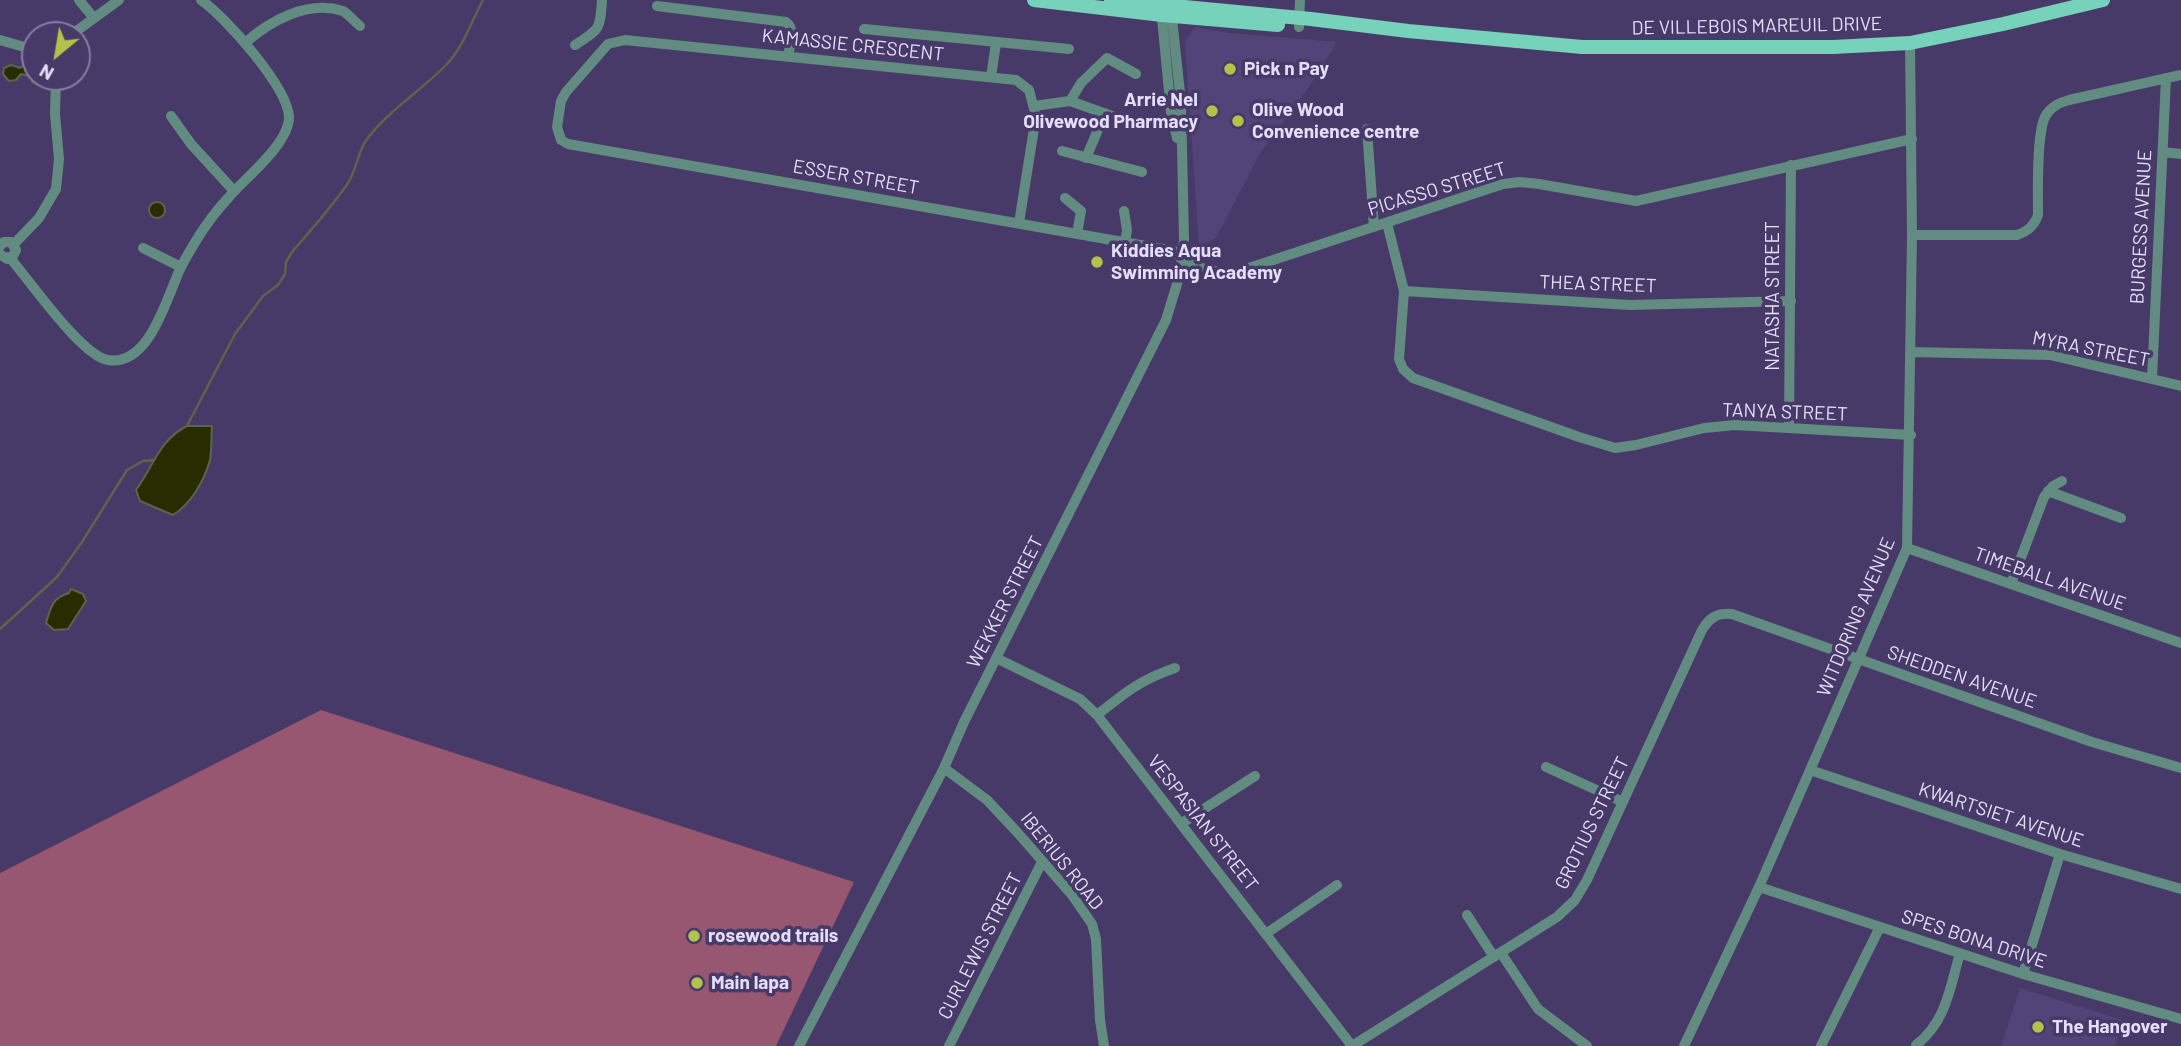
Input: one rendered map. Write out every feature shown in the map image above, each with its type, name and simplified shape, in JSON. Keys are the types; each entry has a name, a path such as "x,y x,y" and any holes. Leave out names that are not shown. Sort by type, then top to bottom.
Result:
{"main road":[{"name":"DE VILLEBOIS MAREUIL DRIVE","path":"1111,0 1300,23 1582,47 1833,47 1910,43 2103,0"},
{"name":"DE VILLEBOIS MAREUIL DRIVE","path":"1040,1 1166,7"}],"street":[{"path":"79,0 93,17"},
{"path":"88,21 119,0"},
{"path":"56,91 59,148 56,189 39,218 4,249 85,346 99,358 124,359 132,356 144,344 199,236 234,191 274,149 289,122 284,99 245,43 230,25 201,0"},
{"path":"575,45 596,32 601,20 602,0"},
{"path":"1300,0 1300,23"},
{"path":"245,43 286,10 308,2 343,10 359,26"},
{"path":"657,6 786,22 791,25 792,30 788,56"},
{"name":"WEKKER STREET","path":"799,1046 944,768 996,658 1166,320 1180,274 1184,216 1181,158 1171,112 1166,7"},
{"path":"864,29 1069,49"},
{"path":"596,32 608,44"},
{"path":"0,40 21,46"},
{"name":"KAMASSIE CRESCENT","path":"608,44 625,40 1010,79 1022,83 1029,90 1034,106"},
{"path":"991,77 996,43"},
{"name":"WITDORING AVENUE","path":"1684,1046 1759,887 1908,548 1912,234 1910,43"},
{"name":"ESSER STREET","path":"608,44 561,101 557,131 561,140 568,145 1174,251 1182,259"},
{"path":"1070,101 1081,83 1107,58 1136,74"},
{"path":"1912,234 2026,232 2038,215 2040,137 2044,117 2051,109 2069,100 2181,75"},
{"name":"BURGESS AVENUE","path":"2152,378 2166,79"},
{"path":"1019,223 1036,127 1034,106 1070,101 1126,121 1142,121"},
{"path":"1086,158 1105,113"},
{"path":"171,116 191,144 234,191"},
{"path":"1367,130 1374,227"},
{"name":"PICASSO STREET","path":"1182,259 1192,265 1213,270 1237,272 1512,183 1539,184 1636,201 1912,139"},
{"path":"1062,151 1142,172"},
{"path":"2162,152 2181,154"},
{"name":"NATASHA STREET","path":"1789,428 1791,165"},
{"path":"1065,198 1082,211 1077,233"},
{"path":"1124,211 1127,230 1125,242"},
{"path":"1387,223 1404,291"},
{"path":"143,248 181,267"},
{"name":"THEA STREET","path":"1404,291 1630,305 1791,301"},
{"name":"TANYA STREET","path":"1404,291 1399,359 1406,373 1579,438 1615,448 1704,428 1735,425 1911,435"},
{"name":"MYRA STREET","path":"1910,352 2034,353 2181,386"},
{"path":"2011,584 2043,497 2062,481"},
{"path":"2048,491 2122,518"},
{"name":"TIMEBALL AVENUE","path":"1908,548 2181,643"},
{"name":"SHEDDEN AVENUE","path":"1732,614 2092,742 2181,768"},
{"name":"GROTIUS STREET","path":"1352,1046 1557,917 1575,900 1587,880 1702,630 1716,615 1732,614"},
{"name":"VESPASIAN STREET","path":"996,658 1080,699 1097,715 1352,1046"},
{"path":"1097,715 1137,684 1175,668"},
{"path":"1550,765 1624,799"},
{"name":"IBERIUS ROAD","path":"944,768 987,800 1072,895 1092,924 1096,939 1104,1046"},
{"name":"KWARTSIET AVENUE","path":"1810,770 2060,854 2181,889"},
{"path":"1182,823 1255,776"},
{"path":"2023,974 2060,854"},
{"name":"CURLEWIS STREET","path":"949,1046 1042,862"},
{"path":"1267,933 1337,885"},
{"name":"SPES BONA DRIVE","path":"1759,887 2023,974 2181,1019"},
{"path":"1467,915 1538,1009 1587,1046"},
{"path":"1821,1046 1880,927"},
{"path":"1916,1045 1930,1035 1942,1015 1960,953"}],"shaded area":[{"name":"Olive Wood Convenience centre","path":"1195,27 1229,33 1337,42 1309,87 1259,155 1216,238 1199,246 1185,42"},
{"path":"11,65 20,68 21,74 16,80 9,81 3,74 4,68"},
{"path":"157,202 165,210 157,218 149,210"},
{"path":"187,426 212,426 210,460 196,491 186,505 173,515 140,501 136,490 163,446"},
{"path":"71,589 83,594 86,601 68,629 54,630 46,623 51,608 56,600"},
{"path":"321,710 854,882 776,1046 0,1046 0,873"},
{"path":"2020,988 2122,1020 2115,1046 2001,1046"}],"waterway":[{"path":"187,426 235,334 263,296 278,285 285,274 286,262 292,252 346,186 365,142 393,111 452,58 483,0"},
{"path":"0,629 57,577 127,470 143,461 154,460"}],"place":[{"name":"Pick n Pay","path":"1230,69"},
{"name":"Arrie Nel Olivewood Pharmacy","path":"1212,111"},
{"name":"Olive Wood Convenience centre","path":"1238,121"},
{"name":"Kiddies Aqua Swimming Academy","path":"1097,262"},
{"name":"rosewood trails","path":"694,936"},
{"name":"Main lapa","path":"697,983"},
{"name":"The Hangover","path":"2038,1027"}]}
